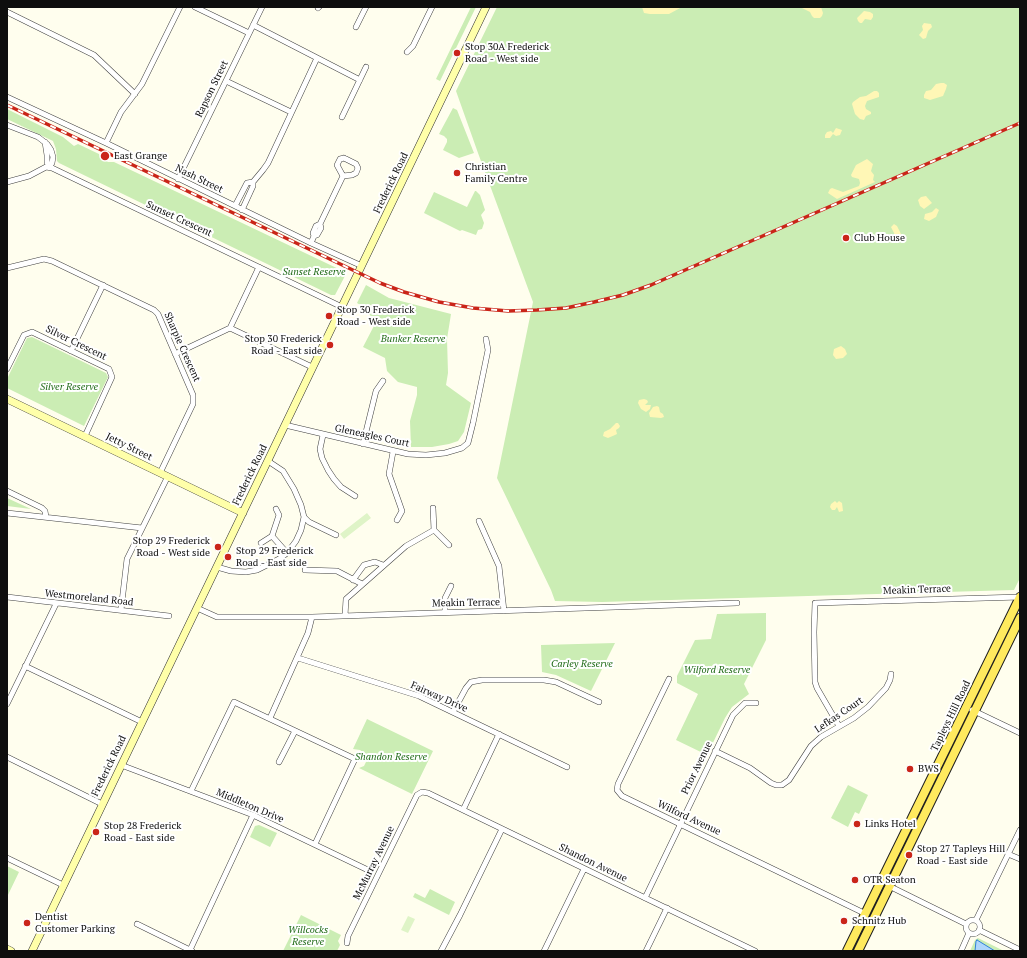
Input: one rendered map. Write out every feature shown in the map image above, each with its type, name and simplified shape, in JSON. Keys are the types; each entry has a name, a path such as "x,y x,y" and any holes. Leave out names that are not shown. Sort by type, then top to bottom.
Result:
{"main road":[{"name":"Frederick Road","path":"32,951 486,7"},
{"name":"Jetty Street","path":"7,399 243,512"},
{"name":"Tapleys Hill Road","path":"847,951 1020,597"},
{"name":"Tapleys Hill Road","path":"858,951 1020,618"},
{"path":"7,949 11,951"}],"street":[{"path":"106,143 121,112 142,84 180,7"},
{"path":"195,7 249,33"},
{"name":"Rapson Street","path":"178,179 262,7"},
{"path":"356,28 366,7"},
{"path":"407,52 413,46 432,7"},
{"path":"7,12 94,55 135,94"},
{"path":"253,25 360,80"},
{"path":"242,210 253,186 253,182 268,163 317,58"},
{"path":"342,117 366,66"},
{"path":"226,81 291,112"},
{"name":"Nash Street","path":"7,97 362,266"},
{"path":"7,124 38,137 45,142 51,150 53,157 52,163 49,167 46,167 29,176 7,182"},
{"name":"Sunset Crescent","path":"49,167 342,307"},
{"path":"311,243 314,236 317,235 321,228 320,224 343,176"},
{"path":"235,206 247,183 253,182"},
{"name":"Sharpie Crescent","path":"7,268 44,259 52,260 154,310 158,314 193,395 193,404 160,473"},
{"path":"176,354 230,328 259,267"},
{"path":"71,351 103,285"},
{"path":"230,328 312,367"},
{"name":"Silver Crescent","path":"7,369 24,335 32,332 109,369 112,377 84,436"},
{"name":"Gleneagles Court","path":"285,425 393,452 408,454 445,453 462,448 468,443 488,350 486,340"},
{"path":"363,444 376,390 383,381"},
{"path":"323,435 320,449 322,458 328,470 341,487 355,496"},
{"path":"393,452 389,474 402,511 397,520"},
{"path":"217,566 231,571 246,572 257,570 279,559 287,553 296,541 301,530 304,517 301,505 288,476 279,467 268,461"},
{"path":"121,610 127,559 168,476"},
{"path":"7,491 42,508 45,511 46,517"},
{"path":"434,508 434,530 449,545"},
{"path":"261,543 272,536 280,515 276,509"},
{"path":"7,513 142,528"},
{"path":"304,517 309,522 336,535"},
{"path":"479,521 499,566 504,611"},
{"path":"345,616 346,599 406,546 434,530"},
{"path":"272,536 287,553"},
{"path":"353,580 364,565 375,562 383,565"},
{"path":"305,570 337,571 362,584"},
{"path":"445,611 445,598 451,586"},
{"name":"Meakin Terrace","path":"839,726 815,682 813,654 815,603 1020,597"},
{"name":"Westmoreland Road","path":"7,598 169,616"},
{"name":"Meakin Terrace","path":"197,608 216,617 345,616 445,611 504,611 737,603"},
{"path":"7,704 56,604"},
{"path":"270,718 298,658 308,633 312,616"},
{"name":"Fairway Drive","path":"298,658 419,696 567,767"},
{"path":"26,666 142,722"},
{"name":"Lefkas Court","path":"715,751 750,768 771,783 782,785 789,780 811,746 821,737 854,718 868,707 886,688 891,674"},
{"name":"Wilford Avenue","path":"669,679 618,784 617,790 622,796 866,914"},
{"path":"453,712 466,688 471,682 482,680 544,680 556,682 599,702"},
{"path":"191,791 234,702 355,759 315,844"},
{"name":"Prior Avenue","path":"645,898 733,714 745,703 756,703"},
{"path":"966,707 1020,733"},
{"path":"279,762 295,731"},
{"path":"462,810 499,734"},
{"path":"7,758 102,804"},
{"name":"Middleton Drive","path":"121,765 253,815 370,871"},
{"name":"Shandon Avenue","path":"422,792 428,793 667,908 748,949 755,951"},
{"name":"McMurray Avenue","path":"347,943 348,936 417,795 422,792"},
{"path":"137,924 191,951 253,815"},
{"path":"441,951 502,829"},
{"path":"976,920 1020,830"},
{"path":"1008,854 1020,859"},
{"path":"7,858 63,885"},
{"path":"544,951 584,869"},
{"path":"884,876 889,886 966,924"},
{"path":"877,892 889,886"},
{"path":"646,951 667,908"},
{"path":"966,924 971,920 976,920"},
{"path":"969,933 976,934 979,930 980,926 976,920"},
{"path":"966,924 966,928 969,933"},
{"path":"979,930 1020,950"},
{"path":"961,951 969,933"}],"green space":[{"path":"471,7 476,7 440,81 436,79"},
{"path":"497,7 1020,7 1020,578 1014,590 602,602 555,601 497,478 533,302 456,91"},
{"path":"453,108 457,110 474,153 459,158 443,150 447,139 439,134"},
{"name":"Sunset Reserve","path":"7,109 63,137 74,146 78,144 99,154 101,158 108,162 114,162 345,272 346,274 335,295 331,295 59,163 57,161 56,149 53,141 7,119"},
{"path":"476,191 480,195 485,210 481,215 484,223 482,229 478,230 476,235 462,230 460,231 424,213 434,192 467,207"},
{"name":"Bunker Reserve","path":"366,285 389,298 451,314 447,339 448,373 446,385 471,403 464,432 458,441 432,447 411,447 410,421 417,395 417,387 398,382 387,371 385,358 363,347 376,322 362,306 357,303"},
{"name":"Silver Reserve","path":"32,337 106,373 108,377 84,426 7,388 7,379 27,338"},
{"path":"7,498 31,509 7,506"},
{"path":"367,513 371,518 344,539 340,534"},
{"name":"Wilford Reserve","path":"766,613 766,640 744,684 749,694 732,707 707,755 676,740 698,694 677,683 677,676 695,640 711,639 717,614"},
{"name":"Carley Reserve","path":"615,643 591,691 556,675 542,672 541,645"},
{"name":"Shandon Reserve","path":"367,719 433,751 412,794 359,768 364,766 366,757 360,750 353,749"},
{"path":"848,785 868,795 859,814 855,812 848,827 831,818"},
{"path":"259,825 277,833 270,847 250,837 255,826"},
{"path":"7,866 19,872 7,897"},
{"path":"430,889 455,902 449,915 413,897 415,893 425,898"},
{"name":"Willcocks Reserve","path":"301,915 341,935 338,941 340,945 337,951 283,951"},
{"path":"408,916 415,919 408,933 401,930"},
{"path":"978,938 1004,951 970,951 975,940"}],"sand":[{"path":"642,7 682,7 669,14 650,14 644,13"},
{"path":"802,7 821,7 823,13 822,16 820,18 814,18 810,12"},
{"path":"864,11 873,14 873,17 871,20 865,19 862,23 860,23 857,18"},
{"path":"924,23 931,24 932,27 928,31 926,38 923,39 919,35 923,30 922,26"},
{"path":"941,83 947,85 943,96 930,100 924,98 926,91 931,90 936,84"},
{"path":"874,91 879,93 879,97 867,101 865,106 871,114 866,116 864,120 860,119 855,114 852,104 853,102"},
{"path":"836,128 842,130 840,135 836,136 833,134 830,138 825,138 827,132 831,131 833,133"},
{"path":"867,159 873,164 871,171 874,175 873,180 875,182 837,199 828,193 832,188 843,192 859,186 859,179 852,177 851,175 856,165"},
{"path":"926,196 932,203 924,209 920,206 918,200 921,197"},
{"path":"936,208 939,210 936,217 929,221 924,219 925,214 932,212"},
{"path":"894,224 897,226 903,238 900,242 896,240 891,227"},
{"path":"841,346 845,349 847,354 843,358 836,359 833,355 834,349"},
{"path":"644,399 648,402 645,405 651,405 650,409 646,412 641,409 638,403 639,400"},
{"path":"657,406 664,417 650,417 649,413 653,407"},
{"path":"616,423 620,426 616,430 617,434 608,438 603,436 604,432"},
{"path":"835,501 837,503 839,501 842,503 843,511 839,512 837,507 835,510 832,510 830,507 831,504"}],"water":[{"path":"977,940 995,951 975,951"}],"railway":[{"path":"7,105 380,283 404,292 439,302 473,308 508,311 566,308 623,295 651,285 1020,123"}],"place":[{"name":"Stop 30A Frederick Road - West side","path":"457,53"},
{"name":"East Grange","path":"105,156"},
{"name":"Christian Family Centre","path":"457,173"},
{"name":"Club House","path":"846,238"},
{"name":"Stop 30 Frederick Road - West side","path":"329,316"},
{"name":"Stop 30 Frederick Road - East side","path":"330,345"},
{"name":"Stop 29 Frederick Road - West side","path":"218,547"},
{"name":"Stop 29 Frederick Road - East side","path":"228,557"},
{"name":"BWS","path":"910,769"},
{"name":"Links Hotel","path":"857,824"},
{"name":"Stop 28 Frederick Road - East side","path":"96,832"},
{"name":"Stop 27 Tapleys Hill Road - East side","path":"909,855"},
{"name":"OTR Seaton","path":"855,880"},
{"name":"Schnitz Hub","path":"844,921"},
{"name":"Dentist Customer Parking","path":"27,923"}]}
